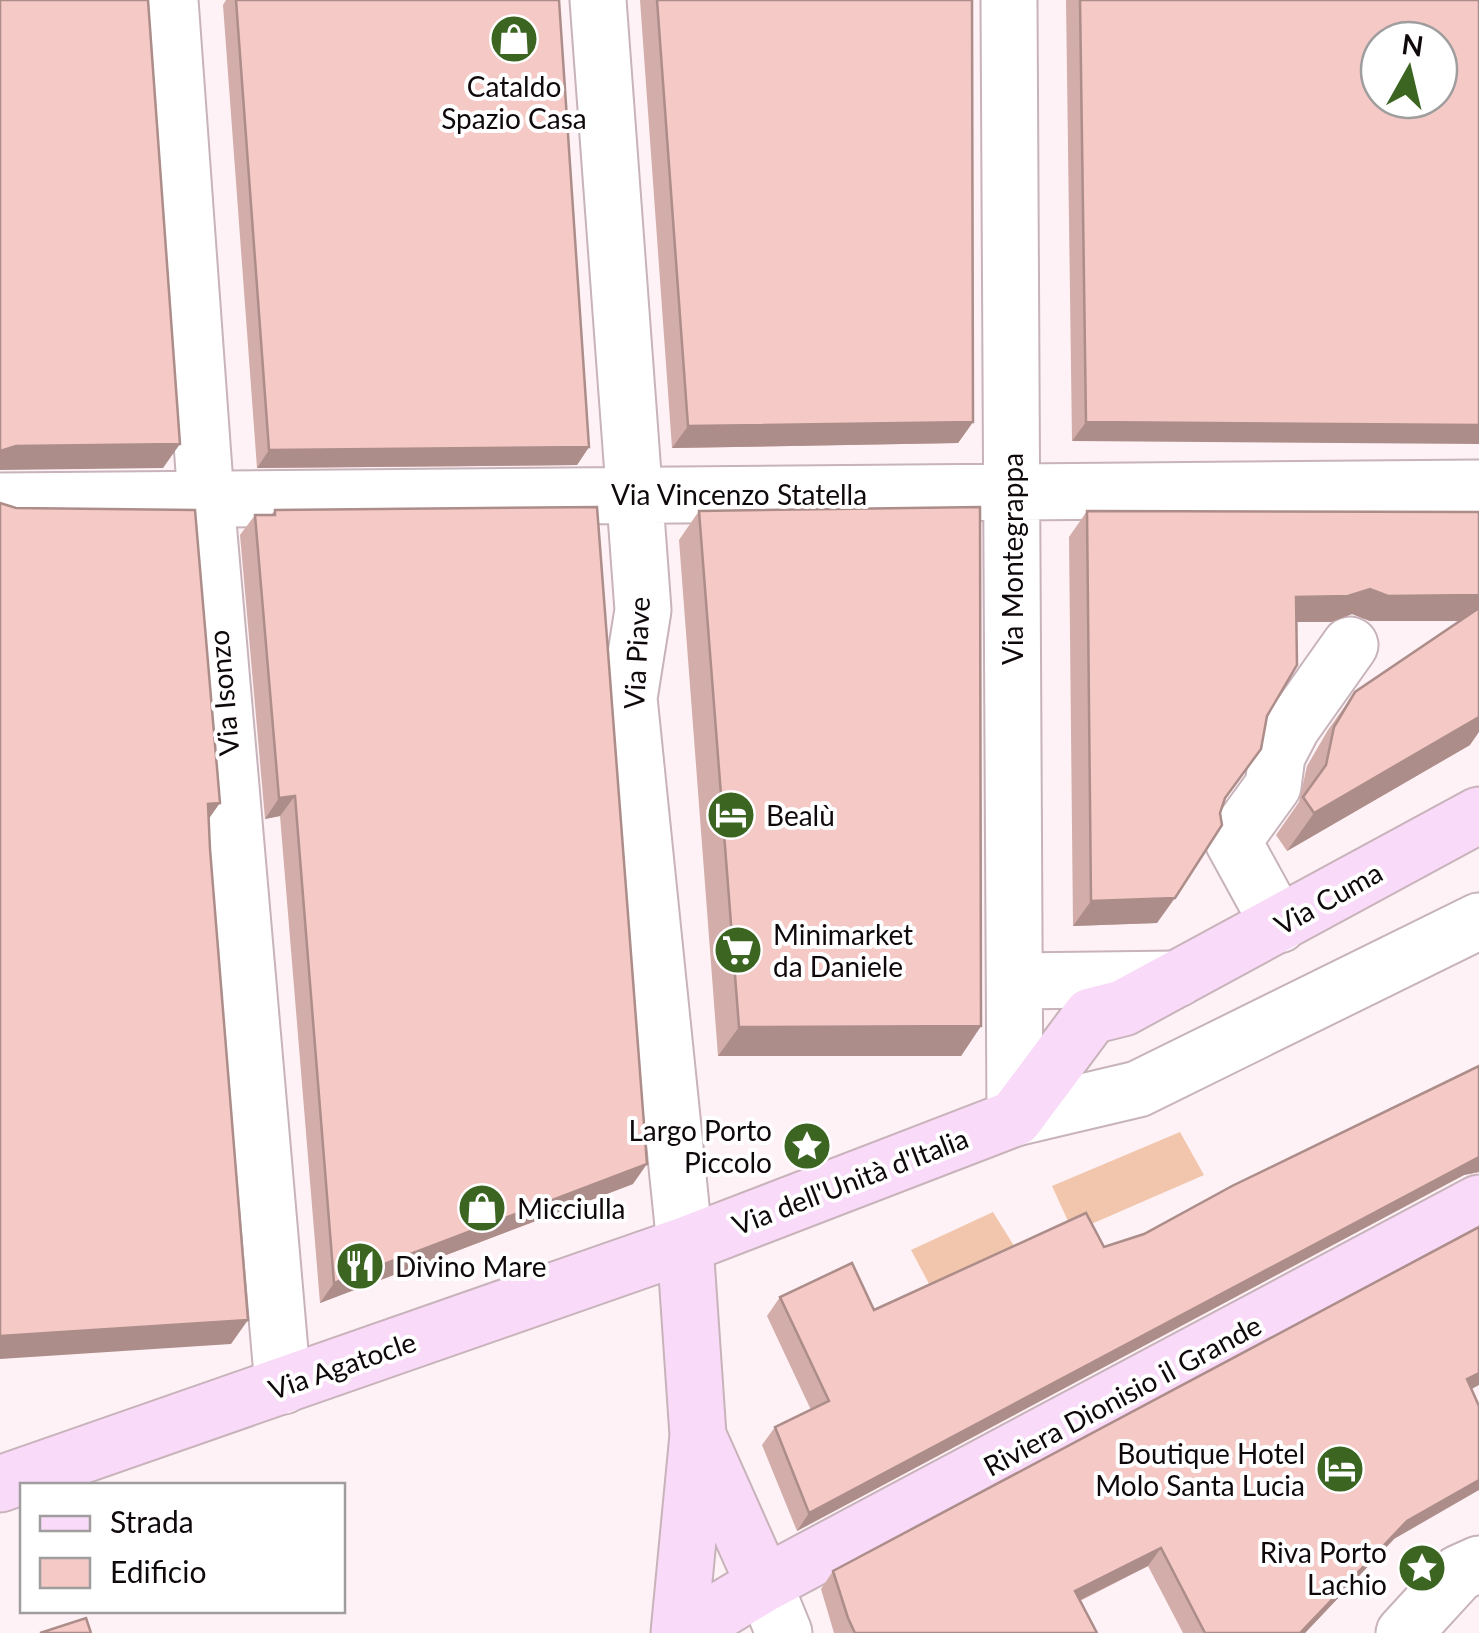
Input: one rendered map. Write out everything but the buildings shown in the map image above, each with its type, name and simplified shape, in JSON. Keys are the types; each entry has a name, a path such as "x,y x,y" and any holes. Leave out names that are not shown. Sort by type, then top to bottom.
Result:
{"street":[{"name":"Via Isonzo","path":"170,0 206,499 283,1386"},
{"name":"Via Piave","path":"598,0 643,610 629,698 685,1244"},
{"name":"Via Montegrappa","path":"1009,0 1015,1118"},
{"name":"Via Vincenzo Statella","path":"0,501 1479,488"},
{"path":"1279,925 1233,841 1273,786 1277,756 1292,727 1350,645"},
{"name":"Via Cuma","path":"1015,1118 1091,1016 1124,1008 1479,816"},
{"path":"1015,1118 1138,1088 1479,921"},
{"path":"1015,980 1177,979"},
{"name":"Via dell'Unità d'Italia","path":"685,1244 1015,1118"},
{"name":"Riviera Dionisio il Grande","path":"681,1633 774,1609 1479,1204"},
{"path":"681,1633 698,1435 685,1244"},
{"name":"Via Agatocle","path":"0,1484 685,1244"},
{"path":"698,1435 774,1609"},
{"path":"1404,1633 1459,1573 1479,1564"}],"shaded area":[{"path":"1180,1132 1204,1175 1073,1232 1052,1186"},
{"path":"993,1212 1021,1257 935,1295 911,1250"}],"place":[{"name":"Cataldo Spazio Casa","path":"514,39"},
{"name":"Bealù","path":"731,815"},
{"name":"Minimarket da Daniele","path":"738,950"},
{"name":"Largo Porto Piccolo","path":"807,1146"},
{"name":"Micciulla","path":"482,1208"},
{"name":"Divino Mare","path":"360,1266"},
{"name":"Boutique Hotel Molo Santa Lucia","path":"1340,1469"},
{"name":"Riva Porto Lachio","path":"1422,1568"}]}
